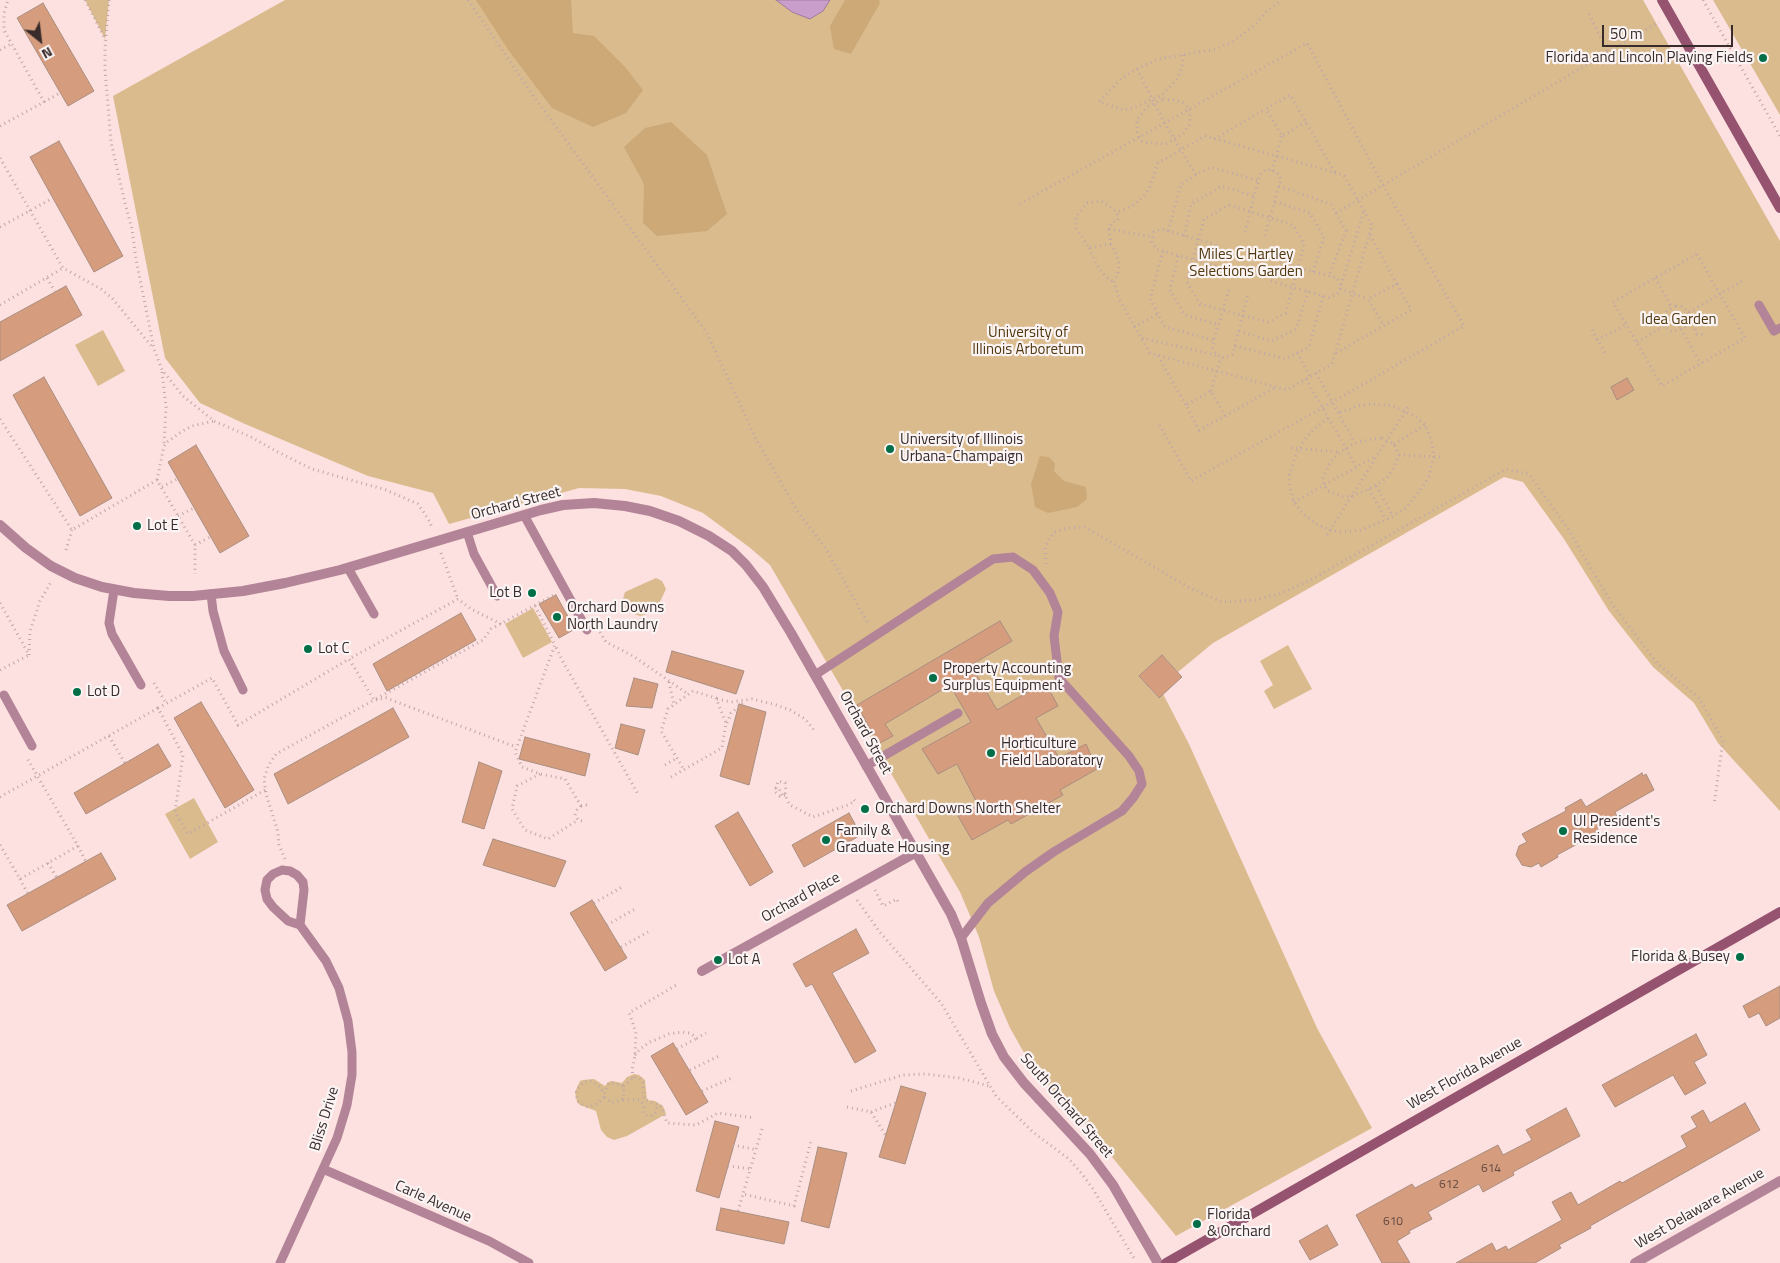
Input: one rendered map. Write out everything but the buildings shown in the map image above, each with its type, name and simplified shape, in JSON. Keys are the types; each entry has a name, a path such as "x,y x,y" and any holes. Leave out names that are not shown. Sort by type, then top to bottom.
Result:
{"main road":[{"path":"1662,0 1780,208"},
{"name":"West Florida Avenue","path":"1166,1263 1780,912"}],"street":[{"name":"Orchard Street","path":"0,525 26,548 51,566 75,578 114,590 169,596 211,594 285,583 348,568 563,505 625,506 679,521 709,536 732,551 763,587 915,853"},
{"name":"South Orchard Street","path":"915,853 951,914 961,938 992,1034 1004,1057 1024,1083 1090,1154 1113,1185 1158,1263"},
{"name":"Orchard Place","path":"702,970 915,853"},
{"name":"West Delaware Avenue","path":"1635,1263 1780,1181"}],"lane":[{"path":"1759,305 1774,331 1780,328"},
{"path":"524,515 587,630"},
{"path":"467,532 474,554 497,596"},
{"path":"815,676 993,559 1012,557 1033,570 1046,587 1058,612 1054,636 1059,678 1129,756 1139,770 1142,784 1122,812 1055,851 1025,872 988,903 961,938"},
{"path":"348,568 374,614"},
{"path":"114,590 109,623 112,634 140,685"},
{"path":"211,594 213,611 224,651 243,690"},
{"path":"4,695 32,746"},
{"path":"866,766 958,713"},
{"path":"282,870 290,871 297,875 302,882 304,890 300,925 288,920 273,907 264,890 267,880 273,874 282,870"},
{"name":"Bliss Drive","path":"280,1263 337,1138 347,1105 352,1076 352,1052 348,1021 339,988 326,961 300,925"},
{"name":"Carle Avenue","path":"323,1169 489,1241 529,1263"}],"path":[{"path":"8,0 3,22 4,30 44,102"},
{"path":"85,0 106,39"},
{"path":"109,0 106,39 106,93 111,142 132,229 154,349 162,370 166,407 164,446 157,480 195,545 195,574"},
{"path":"468,0 537,101 707,333 756,439 798,512 826,550 875,636"},
{"path":"1096,106 1121,79 1158,59 1216,50 1231,43 1255,25 1282,0"},
{"path":"1703,0 1780,136"},
{"path":"1589,14 1608,52"},
{"path":"1336,213 1659,22"},
{"path":"1020,204 1307,43 1383,185 1464,326 1191,481 1159,424"},
{"path":"0,50 11,44"},
{"path":"1099,102 1124,110 1154,101 1163,99 1176,100 1183,103 1189,108 1189,125 1183,134 1175,140 1166,144 1155,145 1142,140 1137,132 1137,120 1147,107 1154,101 1167,91 1178,78 1182,67 1183,55"},
{"path":"1137,69 1164,122 1196,176"},
{"path":"0,126 60,93"},
{"path":"1214,139 1290,95 1335,173"},
{"path":"1266,109 1282,136"},
{"path":"1272,171 1282,136 1306,122"},
{"path":"1114,282 1106,278 1097,266 1089,248 1076,228 1076,217 1087,203 1101,201 1117,212 1118,220 1112,222 1109,229 1111,244 1119,264 1118,274 1114,282 1120,301 1150,353 1287,390 1332,364 1372,225 1344,175 1205,136 1158,163 1149,190 1132,206 1117,212"},
{"path":"0,158 63,268 107,293 154,349"},
{"path":"1168,231 1181,184 1211,167 1258,180"},
{"path":"1245,232 1260,174 1267,169 1277,172 1281,179 1264,238"},
{"path":"1184,236 1191,204 1222,186 1254,196"},
{"path":"1279,186 1332,205 1346,231 1329,276"},
{"path":"0,227 53,198"},
{"path":"1274,202 1310,213 1324,237 1313,272"},
{"path":"1229,205 1270,218 1293,224 1304,244 1286,313 1268,322 1200,304 1187,282 1204,219 1229,205"},
{"path":"1272,280 1330,298 1338,293 1364,211"},
{"path":"1109,229 1153,237"},
{"path":"1216,266 1156,249 1152,242 1154,232 1162,229 1220,246"},
{"path":"1335,353 1411,310 1370,235"},
{"path":"1089,248 1111,244"},
{"path":"1163,252 1150,300 1158,314 1165,326 1214,340"},
{"path":"1697,254 1720,294 1745,338 1662,386 1614,302 1697,254"},
{"path":"1178,256 1170,290 1185,315 1219,325"},
{"path":"1277,262 1337,278 1340,288 1368,299 1384,326"},
{"path":"0,305 63,268"},
{"path":"47,278 55,292"},
{"path":"1655,278 1672,308"},
{"path":"1689,312 1744,280"},
{"path":"1368,299 1397,284"},
{"path":"1225,416 1212,391 1219,356 1212,347 1229,290"},
{"path":"1239,331 1272,341 1296,329 1308,291"},
{"path":"1142,338 1224,358 1233,354 1248,294"},
{"path":"1235,346 1285,360 1309,347 1324,296"},
{"path":"1664,326 1663,316 1672,308 1681,306 1689,312"},
{"path":"1664,326 1673,332 1681,329 1688,323 1689,312"},
{"path":"1134,328 1158,314"},
{"path":"1706,335 1697,334 1695,330 1698,320 1708,322"},
{"path":"1688,323 1696,324"},
{"path":"1598,340 1626,325"},
{"path":"1637,342 1664,326"},
{"path":"1681,329 1701,364"},
{"path":"1592,330 1604,353"},
{"path":"1297,353 1310,376"},
{"path":"1157,355 1199,430 1277,387"},
{"path":"162,370 183,396 214,421 251,437 312,468 386,490 418,504 430,522 458,599 470,609 501,624"},
{"path":"1316,373 1355,444"},
{"path":"1306,379 1356,466"},
{"path":"1186,405 1212,391"},
{"path":"1328,418 1305,439 1293,462 1289,477 1294,502 1302,513 1318,525 1340,532 1361,530 1386,520 1406,508 1429,476 1434,456 1431,439 1425,425 1415,416 1393,406 1372,404 1358,406 1338,413"},
{"path":"1327,535 1410,404"},
{"path":"0,419 72,530"},
{"path":"164,446 181,432 202,423 214,421"},
{"path":"1394,444 1425,425"},
{"path":"1373,439 1388,440 1394,444 1399,454 1393,470 1386,479 1369,490 1352,496 1344,497 1328,491 1324,485 1323,478 1326,470 1340,452 1355,444 1373,439"},
{"path":"1291,448 1340,452"},
{"path":"1399,454 1440,457"},
{"path":"1294,502 1378,455"},
{"path":"1046,587 1045,548 1049,540 1055,532 1068,528 1085,527 1190,588 1222,602 1255,600 1279,594 1307,582 1506,469 1528,474 1568,529 1612,604 1657,662 1699,698 1723,740 1714,805"},
{"path":"162,487 177,479"},
{"path":"66,550 72,530 157,480"},
{"path":"1376,486 1393,516"},
{"path":"1369,490 1386,520"},
{"path":"178,516 194,508"},
{"path":"195,545 210,536"},
{"path":"29,655 30,631 40,601 51,582"},
{"path":"290,871 290,865 279,845 278,832 265,790 264,779 268,766 276,754 483,640 487,633 501,624 565,589"},
{"path":"0,797 212,678 238,725 349,659 458,599"},
{"path":"0,603 29,655"},
{"path":"535,606 562,660 638,794"},
{"path":"587,630 596,626 606,642 633,656 688,694"},
{"path":"556,645 515,752 522,767 540,774 565,779 581,806"},
{"path":"0,670 29,655"},
{"path":"349,659 374,700"},
{"path":"669,681 674,704"},
{"path":"684,770 661,731 668,709 692,691 723,701 761,701 790,710 805,719 814,730"},
{"path":"374,700 386,698 516,748"},
{"path":"716,698 726,723"},
{"path":"671,777 722,748 726,723 731,713 748,700"},
{"path":"158,708 183,755 174,812 188,834 265,790"},
{"path":"109,736 125,763"},
{"path":"664,765 677,758"},
{"path":"540,774 517,786 512,809 525,830 548,839 578,820 586,822"},
{"path":"38,776 86,862"},
{"path":"784,796 777,795 775,788 778,781 785,783 786,791 784,796 790,806 813,817 848,805 855,801 852,797"},
{"path":"855,803 858,808"},
{"path":"578,820 576,812 581,806 586,805 590,807"},
{"path":"0,845 28,894"},
{"path":"20,879 78,846"},
{"path":"48,863 57,878"},
{"path":"872,886 883,906 897,899 898,902"},
{"path":"594,903 622,887"},
{"path":"854,896 879,930 942,1003 996,1096 1033,1132 1069,1160 1093,1188 1135,1260"},
{"path":"607,925 635,909"},
{"path":"621,947 648,932"},
{"path":"633,1078 632,1069 635,1056 636,1032 629,1013 678,984"},
{"path":"635,1056 640,1049 650,1042 669,1034 690,1033 698,1038"},
{"path":"677,1049 706,1033"},
{"path":"690,1070 719,1056"},
{"path":"851,1091 911,1074 959,1078 989,1086"},
{"path":"623,1086 633,1078 640,1077 643,1082 644,1099 662,1107 666,1114 667,1123 696,1125 718,1113 755,1118"},
{"path":"702,1091 732,1078"},
{"path":"623,1086 609,1083 604,1095 597,1104 589,1107 584,1106 578,1101 576,1095 577,1089 584,1082 592,1081 598,1085 604,1095 612,1103 621,1100 639,1100 644,1105 645,1115 651,1116 655,1114 657,1104"},
{"path":"621,1100 624,1098 623,1086"},
{"path":"847,1107 871,1112 895,1103"},
{"path":"871,1112 886,1136"},
{"path":"738,1211 762,1130"},
{"path":"743,1194 794,1206 811,1141"},
{"path":"734,1145 757,1150"},
{"path":"728,1166 751,1169"}],"green space":[{"path":"85,0 109,0 105,39"},
{"name":"University of Illinois Arboretum","path":"285,0 1643,0 1780,241 1780,811 1718,743 1694,703 1653,667 1609,611 1564,539 1523,482 1504,477 1213,643 1178,672 1162,655 1139,676 1158,698 1163,694 1189,744 1317,1028 1372,1128 1176,1236 1083,1121 1036,1074 1010,1028 994,991 979,937 960,892 770,565 703,513 661,496 625,489 579,488 449,524 433,493 368,476 200,403 165,358 113,96"},
{"name":"Florida and Lincoln Playing Fields","path":"1713,0 1780,0 1780,115"},
{"path":"103,330 125,371 98,386 75,345"},
{"path":"656,578 662,581 666,589 655,612 640,616 620,609 625,592"},
{"path":"533,608 552,642 523,658 505,624"},
{"path":"1288,645 1312,689 1274,709 1264,691 1273,685 1260,661"},
{"path":"194,798 218,842 190,859 165,814"},
{"path":"634,1074 639,1075 645,1080 647,1100 655,1101 663,1106 666,1114 627,1136 614,1140 607,1137 601,1130 596,1111 577,1102 575,1092 580,1081 583,1080 594,1079 605,1086 608,1082 612,1081 622,1083 627,1077"}],"shaded area":[{"path":"476,0 571,0 573,33 594,36 625,67 643,90 626,113 593,127 552,108 509,51"},
{"path":"776,0 830,0 823,11 810,19 792,12"},
{"path":"845,0 879,0 880,3 851,54 834,49 830,26"},
{"path":"671,122 707,155 727,214 707,231 657,236 643,223 644,184 624,147 645,128"},
{"path":"1040,456 1049,457 1055,463 1054,471 1064,481 1086,487 1087,499 1077,507 1048,513 1035,507 1031,484"}],"place":[{"name":"Florida and Lincoln Playing Fields","path":"1763,58"},
{"name":"University of Illinois Urbana-Champaign","path":"890,449"},
{"name":"Lot E","path":"137,526"},
{"name":"Lot B","path":"532,593"},
{"name":"Orchard Downs North Laundry","path":"557,617"},
{"name":"Lot C","path":"308,649"},
{"name":"Property Accounting Surplus Equipment","path":"933,678"},
{"name":"Lot D","path":"77,692"},
{"name":"Horticulture Field Laboratory","path":"991,753"},
{"name":"Orchard Downs North Shelter","path":"865,809"},
{"name":"UI President's Residence","path":"1563,831"},
{"name":"Family & Graduate Housing","path":"826,840"},
{"name":"Florida & Busey","path":"1740,957"},
{"name":"Lot A","path":"718,960"},
{"name":"Florida & Orchard","path":"1197,1224"}],"park label":[{"name":"Miles C Hartley Selections Garden","path":"1246,264"},
{"name":"Idea Garden","path":"1679,320"}]}
